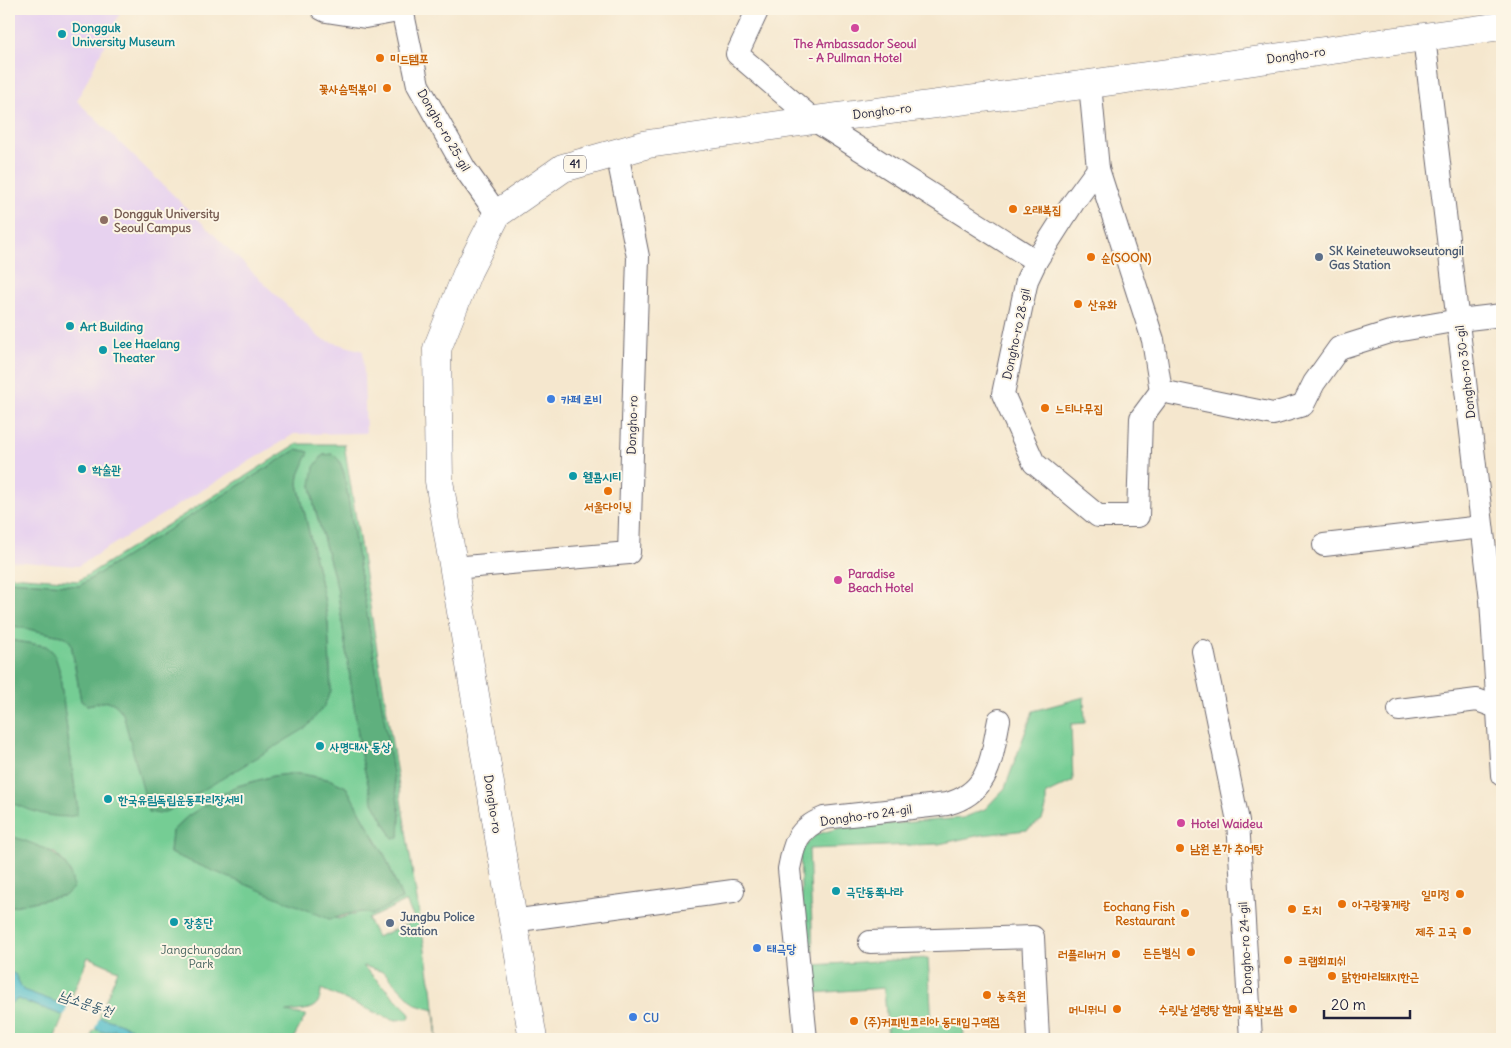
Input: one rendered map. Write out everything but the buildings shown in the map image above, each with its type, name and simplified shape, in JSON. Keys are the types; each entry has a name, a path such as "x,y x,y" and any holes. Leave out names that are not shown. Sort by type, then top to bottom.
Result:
{"main road":[{"name":"Dongho-ro","path":"533,1039 438,481 438,349 468,272 497,214 563,168 648,144 1502,26"}],"street":[{"path":"322,9 365,17 403,10"},
{"path":"758,9 737,54 814,120 1036,261 1073,203 1098,169"},
{"name":"Dongho-ro 25-gil","path":"403,10 418,85 465,169 497,214"},
{"name":"Dongho-ro 30-gil","path":"1424,37 1482,527 1496,599 1502,775"},
{"path":"1090,84 1098,169 1152,340 1161,391 1273,414 1303,405 1314,384 1339,348 1390,332 1459,320 1502,315"},
{"name":"Dongho-ro","path":"453,568 629,553 638,257 617,153"},
{"name":"Dongho-ro 28-gil","path":"1036,261 1027,280 1003,394 1034,463 1098,516 1138,516 1141,418 1161,391"},
{"path":"1324,545 1482,527"},
{"name":"Dongho-ro 24-gil","path":"1203,651 1238,821 1250,1039"},
{"path":"1399,710 1476,700 1500,709"},
{"name":"Dongho-ro 24-gil","path":"806,1039 789,869 793,848 801,832 811,823 824,818 947,804 961,800 977,788 988,768 999,720"},
{"path":"512,921 733,891"},
{"path":"870,942 1033,937 1038,1039"}],"shaded area":[{"name":"Dongguk University Seoul Campus","path":"9,9 122,9 77,101 321,339 363,351 366,433 294,434 78,566 9,561"}],"green space":[{"name":"Jangchungdan Park","path":"297,444 344,444 432,987 437,1039 434,1010 416,1005 384,972 363,966 407,1010 410,1015 409,1019 395,1020 383,1016 321,989 320,997 315,1006 305,1010 285,1012 306,1015 293,1039 90,1039 118,970 88,957 54,1039 9,1039 9,907 66,895 70,872 55,853 9,835 9,802 31,810 67,817 77,805 59,669 54,653 46,646 9,640 9,625 66,637 71,643 81,701 87,705 112,702 123,714 331,690 328,624 324,598 298,484 299,475 308,452 297,449 79,586 9,581 9,576 78,581","holes":["333,454 339,460 344,473 400,815 399,838 393,838 372,800 361,755 337,587 314,505 311,485 323,455","302,774 331,780 346,787 385,856 402,899 338,919 170,853 172,831 188,816 234,787 273,776","406,901 415,921 377,937 368,919"]},
{"path":"297,449 309,452 299,475 298,484 324,598 328,624 331,691 324,706 306,728 170,810 159,814 149,812 123,714 112,702 87,705 81,701 71,643 66,637 9,625 9,581 79,586"},
{"path":"333,454 339,460 344,473 400,815 399,838 393,838 372,800 361,755 337,587 314,505 311,485 314,467 323,455"},
{"path":"9,640 46,646 54,653 59,669 77,815 51,816 9,802"},
{"path":"1084,697 1085,723 1071,724 1073,781 1046,794 1046,808 1042,820 1027,830 981,835 939,844 809,849 813,952 803,952 800,852 815,835 839,828 963,818 985,809 1005,788 1033,711"},
{"path":"302,774 331,780 346,787 385,856 402,899 371,915 356,912 329,919 170,853 172,831 188,816 234,787 273,776"},
{"path":"9,835 41,847 59,858 71,876 73,888 66,895 9,907"},
{"path":"928,958 932,1023 963,1021 964,1039 888,1039 884,988 814,993 813,965"}],"water":[{"path":"9,972 15,974 23,990 135,1030 170,1039 137,1039 114,1030 103,1032 18,999 9,1004"}],"pier":[{"path":"69,1003 100,1015 94,1031 63,1018"}],"place":[{"name":"The Ambassador Seoul - A Pullman Hotel","path":"855,28"},
{"name":"Dongguk University Museum","path":"62,34"},
{"name":"미드템포","path":"380,58"},
{"name":"꽃사슴떡볶이","path":"387,88"},
{"name":"오래복집","path":"1013,209"},
{"name":"Dongguk University Seoul Campus","path":"104,220"},
{"name":"순(SOON)","path":"1091,257"},
{"name":"SK Keineteuwokseutongil Gas Station","path":"1319,257"},
{"name":"산유화","path":"1078,304"},
{"name":"Art Building","path":"70,326"},
{"name":"Lee Haelang Theater","path":"103,350"},
{"name":"카페 로비","path":"551,399"},
{"name":"느티나무집","path":"1045,408"},
{"name":"학술관","path":"82,469"},
{"name":"웰콤시티","path":"573,476"},
{"name":"서울다이닝","path":"608,491"},
{"name":"Paradise Beach Hotel","path":"838,580"},
{"name":"사명대사 동상","path":"320,746"},
{"name":"한국유림독립운동파리장서비","path":"108,799"},
{"name":"Hotel Waideu","path":"1181,823"},
{"name":"남원 본가 추어탕","path":"1180,848"},
{"name":"극단동쪽나라","path":"836,891"},
{"name":"일미정","path":"1460,894"},
{"name":"아구랑꽃게랑","path":"1342,904"},
{"name":"도치","path":"1292,909"},
{"name":"Eochang Fish Restaurant","path":"1185,913"},
{"name":"장충단","path":"174,922"},
{"name":"Jungbu Police Station","path":"390,923"},
{"name":"제주 고국","path":"1467,931"},
{"name":"태극당","path":"757,948"},
{"name":"든든별식","path":"1191,952"},
{"name":"러플리버거","path":"1116,954"},
{"name":"크랩회피쉬","path":"1288,960"},
{"name":"닭한마리돼지한근","path":"1332,976"},
{"name":"농축원","path":"987,995"},
{"name":"머니뭐니","path":"1117,1009"},
{"name":"수릿날 설렁탕 할매 족발보쌈","path":"1293,1009"},
{"name":"CU","path":"633,1017"},
{"name":"(주)커피빈코리아 동대입구역점","path":"854,1021"}],"water label":[{"name":"남소문동천","path":"86,1003"}]}
